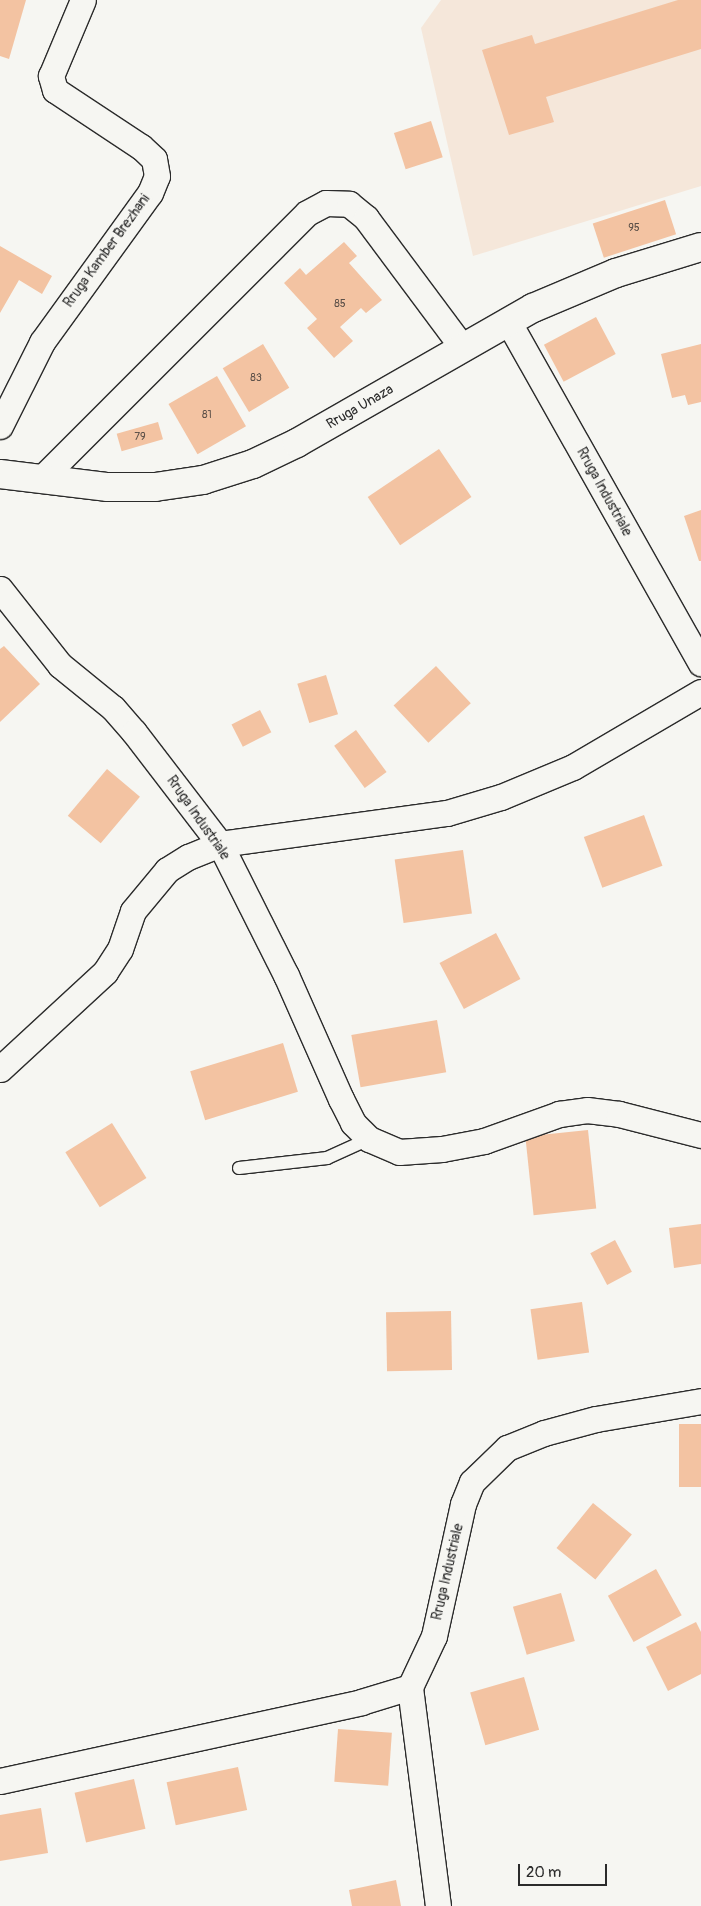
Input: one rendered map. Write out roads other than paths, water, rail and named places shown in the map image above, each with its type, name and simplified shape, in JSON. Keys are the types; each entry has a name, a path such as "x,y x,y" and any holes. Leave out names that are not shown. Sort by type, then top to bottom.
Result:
{"main road":[{"name":"Rruga Unaza","path":"0,474 41,479 155,487 203,480 253,464 297,443 508,321 608,276 701,247"}],"street":[{"name":"Rruga Kamber Brezhani","path":"0,426 42,342 150,193 158,176 154,159 141,147 55,90 51,76 83,0"},
{"path":"41,479 307,213 326,203 349,204 366,218 463,348"},
{"name":"Rruga Industriale","path":"508,321 701,664"},
{"name":"Rruga Industriale","path":"0,589 60,665 113,708 134,732 220,844 286,975 341,1099 354,1123 369,1140"},
{"path":"0,1069 105,972 120,949 133,910 149,889 181,862 220,844 447,813 501,797 573,767 701,692"},
{"path":"369,1140 399,1152 442,1149 484,1141 559,1114 588,1110 619,1114 699,1142"},
{"name":"Rruga Industriale","path":"410,1687 434,1636 463,1504 472,1482 490,1463 507,1448 544,1433 596,1419 701,1401"},
{"path":"0,1781 361,1702 410,1687 438,1906"}],"lane":[{"path":"239,1168 327,1158 369,1140"}]}
